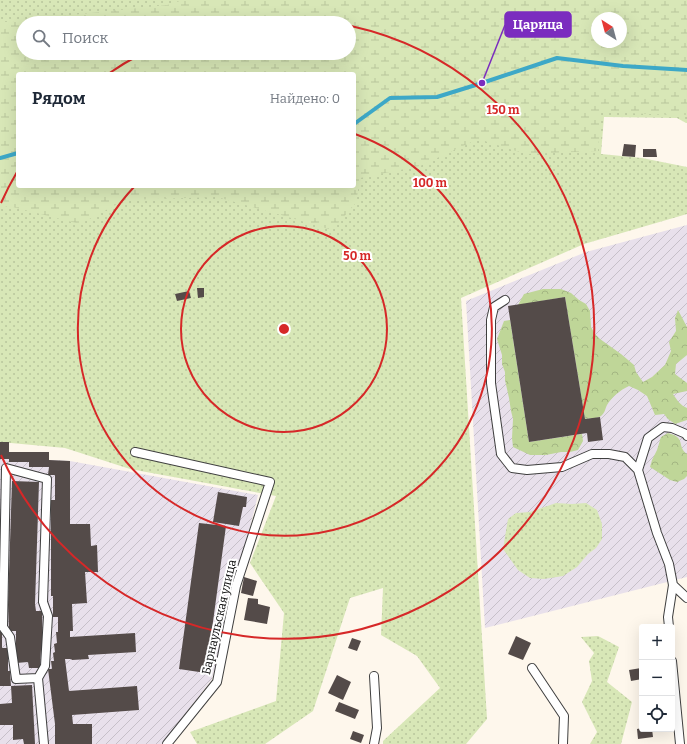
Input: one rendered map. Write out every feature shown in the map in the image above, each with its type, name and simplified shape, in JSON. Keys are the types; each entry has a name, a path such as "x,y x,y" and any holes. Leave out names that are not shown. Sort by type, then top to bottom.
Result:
{"lane":[{"path":"505,300 494,307 491,320 491,383 501,454 512,468 527,470 562,466 592,454 610,454 625,457 638,470 657,533 669,564 673,585 668,617 669,624"},
{"path":"638,470 648,438 663,427 672,428 687,436"},
{"name":"Барнаульская улица","path":"135,452 270,482 236,586 217,682 167,744"},
{"path":"38,678 16,679 10,637 3,627 6,468 48,479 43,602 48,616 45,666 38,678 44,744"},
{"path":"673,585 687,598"},
{"path":"532,668 564,716 563,744"},
{"path":"374,676 377,728 374,744"},
{"path":"675,686 682,743"}],"shaded area":[{"path":"687,225 687,577 485,628 466,301 586,252"},
{"path":"0,442 9,442 9,452 49,452 49,460 70,461 258,495 212,679 162,744 0,744"}],"green space":[{"path":"0,0 687,0 687,123 677,118 604,117 601,154 642,158 687,167 687,214 584,244 461,298 487,719 466,744 383,744 383,741 440,688 417,656 381,635 383,588 350,598 313,711 265,744 197,744 190,732 276,701 284,613 250,563 276,496 130,469 65,448 0,442"},
{"path":"183,0 687,0 687,115 601,112 598,151 526,154 478,139 420,166 360,178 356,203 332,230 217,197 125,200 80,224 9,206 0,208 0,25 5,22 16,21 16,60 356,60 356,16 62,16 167,5"},
{"path":"543,289 561,289 571,293 586,304 590,311 591,327 595,334 634,365 636,372 643,382 652,377 665,365 671,351 669,342 676,331 675,318 678,310 687,327 687,355 676,364 675,374 687,383 687,391 673,394 681,404 687,408 687,420 675,424 664,414 655,415 647,396 629,386 614,397 607,405 601,416 585,419 565,297 518,305 524,294"},
{"path":"510,320 529,442 582,434 583,441 578,450 546,455 530,455 513,447 513,419 505,380 505,372 502,364 502,355 497,339 504,321"},
{"path":"668,433 677,437 682,448 687,454 687,476 677,482 670,480 650,467 661,437"},
{"path":"556,503 586,503 597,510 602,524 602,539 596,548 588,554 577,567 563,576 544,579 530,578 518,570 503,549 508,519 516,513 530,512"},
{"path":"598,636 619,647 607,682 632,702 621,744 590,744 597,732 582,702 592,681 589,661 594,653 581,637"}],"building":[{"path":"624,144 636,145 635,157 622,156"},
{"path":"643,149 656,149 657,157 643,157"},
{"path":"197,288 204,288 204,297 198,298"},
{"path":"189,291 191,298 177,301 175,294"},
{"path":"565,297 585,419 600,417 603,440 588,442 587,433 529,442 508,306"},
{"path":"0,442 9,442 9,452 49,452 49,460 70,461 70,524 90,524 91,546 97,545 98,572 85,572 87,603 72,604 73,631 70,631 70,637 135,633 136,652 88,655 89,659 65,659 69,691 137,686 139,710 72,715 73,724 92,724 92,744 55,744 55,724 48,669 52,669 51,661 54,661 54,644 57,643 56,632 58,632 58,617 53,617 53,596 51,596 51,500 55,500 55,475 48,475 49,467 29,467 29,462 9,462 9,459 0,459"},
{"path":"12,481 39,482 35,604 36,611 42,611 43,649 41,649 40,668 29,668 28,662 16,663 16,631 9,631 8,605"},
{"path":"218,492 247,497 246,507 243,507 239,526 213,522"},
{"path":"199,523 226,526 206,673 179,669"},
{"path":"244,577 257,581 253,596 241,593"},
{"path":"248,598 258,599 258,604 270,607 267,624 244,620"},
{"path":"0,632 2,632 2,648 8,648 8,671 10,671 11,686 0,686"},
{"path":"516,636 531,643 523,660 508,654"},
{"path":"352,638 361,641 357,651 348,648"},
{"path":"639,668 639,680 631,681 629,670"},
{"path":"337,675 351,682 343,700 328,693"},
{"path":"32,685 35,744 24,744 23,739 13,740 13,725 0,725 0,704 12,703 11,686"},
{"path":"339,702 359,710 355,719 335,711"},
{"path":"637,729 639,729 639,732 652,732 653,737 638,739"},
{"path":"353,731 364,735 361,743 350,739"}],"waterway":[{"path":"356,123 390,98 437,97 557,58 623,66 687,70"},
{"path":"0,158 16,154"}],"place":[{"name":"Царица","path":"482,83"}]}
